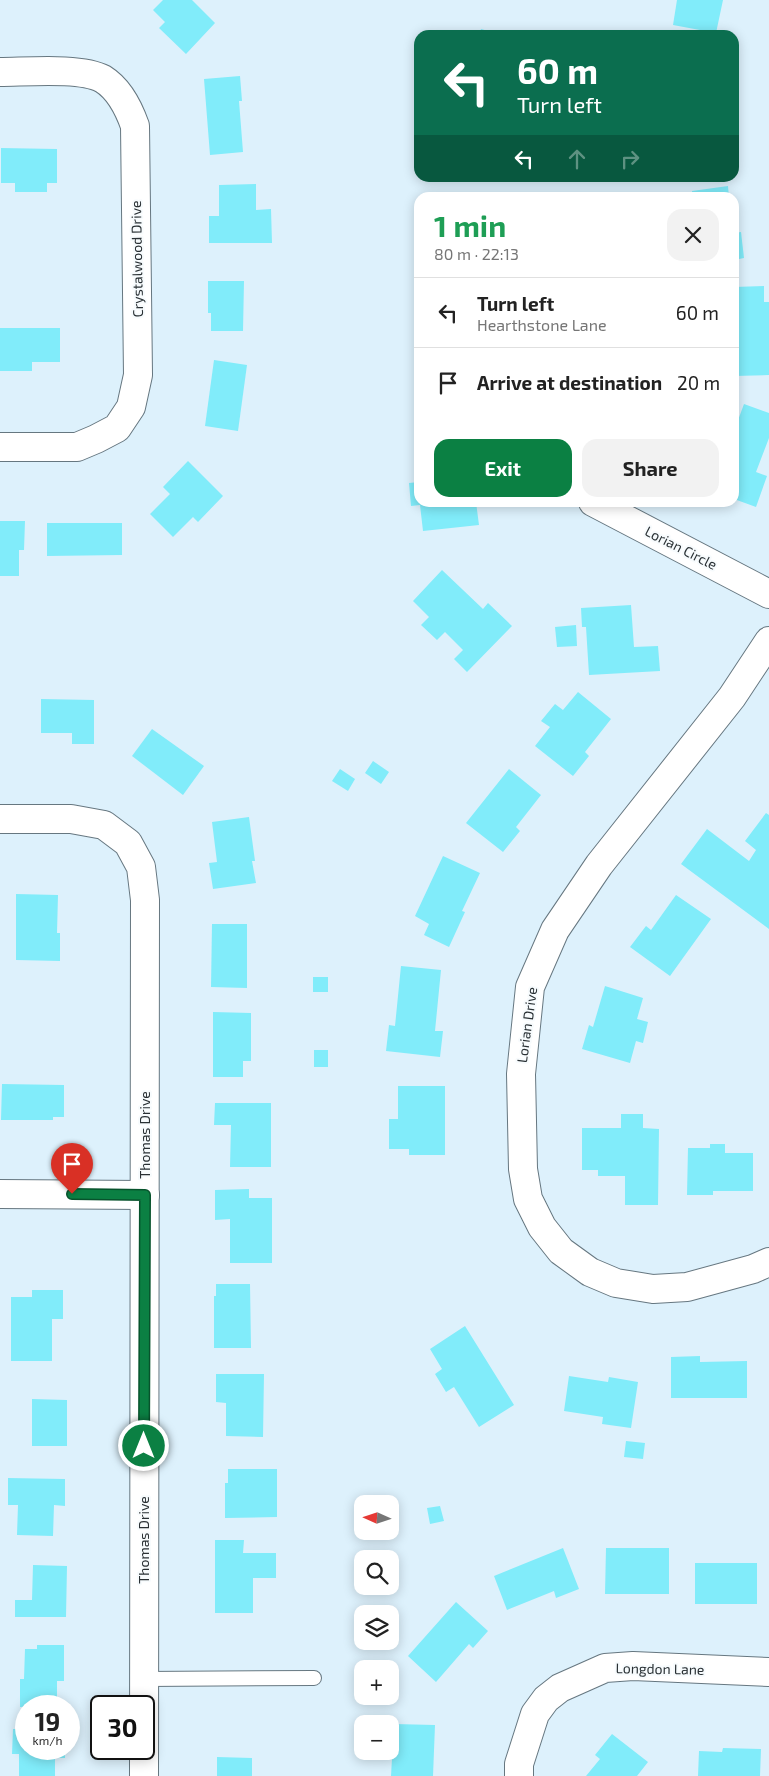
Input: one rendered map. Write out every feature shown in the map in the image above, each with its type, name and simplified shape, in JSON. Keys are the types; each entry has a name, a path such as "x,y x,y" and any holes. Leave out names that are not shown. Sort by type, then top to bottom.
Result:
{"street":[{"name":"Crystalwood Drive","path":"0,72 81,72 104,80 126,103 135,126 138,375 131,407 117,428 96,439 77,447 0,447"},
{"name":"Lorian Circle","path":"603,507 769,594"},
{"name":"Lorian Drive","path":"769,641 732,697 599,865 555,930 530,987 521,1074 523,1169 528,1199 542,1227 561,1251 590,1272 616,1283 653,1289 687,1287 753,1269 769,1262"},
{"name":"Thomas Drive","path":"0,819 71,819 104,825 128,842 141,867 145,900 144,1776"},
{"path":"0,1194 145,1195"},
{"name":"Longdon Lane","path":"519,1773 534,1714 546,1699 560,1688 605,1668 633,1666 769,1672"}],"lane":[{"path":"144,1678 314,1678"}],"building":[{"path":"163,0 192,0 215,23 186,54 159,28 165,22 153,10"},
{"path":"677,0 723,0 717,30 700,30 673,25"},
{"path":"240,76 242,101 239,101 243,152 210,155 204,79"},
{"path":"1,148 57,149 57,183 47,183 47,192 15,192 15,183 1,183"},
{"path":"256,184 256,210 271,209 272,243 209,243 209,216 219,216 219,185"},
{"path":"728,186 728,192 692,192"},
{"path":"739,232 741,232 744,258 739,259"},
{"path":"208,281 244,281 243,331 211,331 211,313 208,313"},
{"path":"764,286 764,302 769,302 769,375 739,376 739,287"},
{"path":"0,328 60,328 60,362 32,362 32,371 0,371"},
{"path":"214,360 247,365 238,431 205,426"},
{"path":"744,404 769,413 769,438 756,472 767,476 756,507 739,501 739,418"},
{"path":"188,461 223,496 198,522 193,517 173,537 150,514 170,494 163,487"},
{"path":"414,482 414,506 411,506 409,483"},
{"path":"420,507 477,507 479,525 423,531"},
{"path":"0,521 25,521 24,550 19,550 19,576 0,576"},
{"path":"47,523 122,523 122,555 47,556"},
{"path":"442,570 483,609 488,603 512,626 467,672 454,659 463,650 445,632 437,640 421,625 429,617 413,601"},
{"path":"631,605 634,647 658,646 660,671 589,675 586,627 582,627 581,608"},
{"path":"576,625 577,646 557,647 555,627"},
{"path":"578,692 611,719 585,752 589,756 573,776 535,746 550,727 541,721 555,704 563,710"},
{"path":"41,699 94,700 94,744 72,744 72,733 41,733"},
{"path":"152,729 204,766 183,795 132,756"},
{"path":"373,761 389,772 381,784 365,773"},
{"path":"340,769 355,779 348,791 332,781"},
{"path":"509,769 541,795 516,827 520,831 503,852 466,823"},
{"path":"766,813 769,815 769,929 681,864 707,829 749,861 756,850 745,841"},
{"path":"249,817 255,861 252,861 256,883 213,889 209,863 217,862 212,822"},
{"path":"443,856 480,873 462,911 465,912 449,947 424,935 429,924 415,916"},
{"path":"16,894 58,895 57,933 60,933 60,961 16,960"},
{"path":"676,895 711,919 670,976 630,947 646,926 651,930"},
{"path":"212,924 247,924 247,988 211,987"},
{"path":"401,966 441,970 435,1031 443,1031 440,1057 386,1051 389,1025 395,1026"},
{"path":"313,977 328,977 328,992 313,992"},
{"path":"605,986 643,998 637,1019 648,1022 643,1043 636,1041 630,1063 582,1049 589,1025 593,1027"},
{"path":"213,1012 251,1013 251,1061 243,1061 243,1077 213,1077"},
{"path":"314,1050 328,1050 328,1067 314,1067"},
{"path":"2,1084 64,1085 64,1117 53,1117 53,1120 1,1120"},
{"path":"398,1086 445,1086 445,1155 409,1155 409,1149 389,1149 389,1119 398,1119"},
{"path":"215,1103 271,1103 271,1167 230,1167 231,1125 214,1125"},
{"path":"621,1114 643,1114 643,1128 659,1129 658,1205 625,1205 625,1176 598,1176 598,1170 582,1170 582,1128 621,1128"},
{"path":"710,1144 725,1144 725,1153 753,1153 753,1191 713,1191 713,1195 687,1195 688,1148 710,1148"},
{"path":"249,1189 249,1198 272,1198 272,1263 230,1263 230,1219 215,1220 215,1190"},
{"path":"216,1284 250,1284 251,1348 214,1348 214,1296 216,1296"},
{"path":"32,1290 63,1290 63,1319 52,1319 52,1361 11,1361 11,1297 32,1297"},
{"path":"465,1326 514,1405 479,1427 454,1387 446,1392 435,1374 442,1369 430,1349"},
{"path":"700,1356 700,1362 747,1361 747,1398 671,1398 671,1357"},
{"path":"216,1374 264,1374 263,1437 226,1436 226,1403 216,1402"},
{"path":"569,1376 608,1382 609,1377 638,1382 631,1428 602,1424 603,1417 564,1411"},
{"path":"32,1399 67,1400 67,1446 32,1446"},
{"path":"626,1441 645,1443 643,1459 624,1457"},
{"path":"228,1469 277,1469 277,1517 225,1518 225,1483 228,1483"},
{"path":"8,1478 65,1479 65,1506 54,1505 53,1536 17,1535 18,1505 8,1505"},
{"path":"440,1506 444,1521 430,1524 427,1508"},
{"path":"215,1540 244,1540 243,1553 276,1553 276,1578 253,1578 253,1613 215,1613"},
{"path":"563,1548 579,1589 556,1598 554,1591 507,1610 494,1576"},
{"path":"606,1548 669,1548 669,1594 605,1594"},
{"path":"695,1563 757,1563 757,1604 695,1604"},
{"path":"33,1565 67,1566 66,1617 15,1617 15,1600 32,1600"},
{"path":"456,1602 488,1631 473,1648 469,1644 436,1682 408,1656"},
{"path":"37,1645 64,1645 64,1681 57,1681 57,1695 20,1695 20,1679 24,1679 25,1649 37,1649"},
{"path":"399,1724 435,1725 433,1776 391,1776 392,1760 399,1760"},
{"path":"13,1729 15,1729 15,1754 12,1754"},
{"path":"612,1734 648,1762 637,1776 586,1776 600,1759 595,1755"},
{"path":"723,1748 761,1749 760,1776 698,1776 699,1751 722,1752"},
{"path":"217,1757 252,1758 252,1776 217,1776"},
{"path":"19,1760 55,1760 55,1776 19,1776"}],"route":[{"path":"72,1194 145,1195 144,1446"}]}
